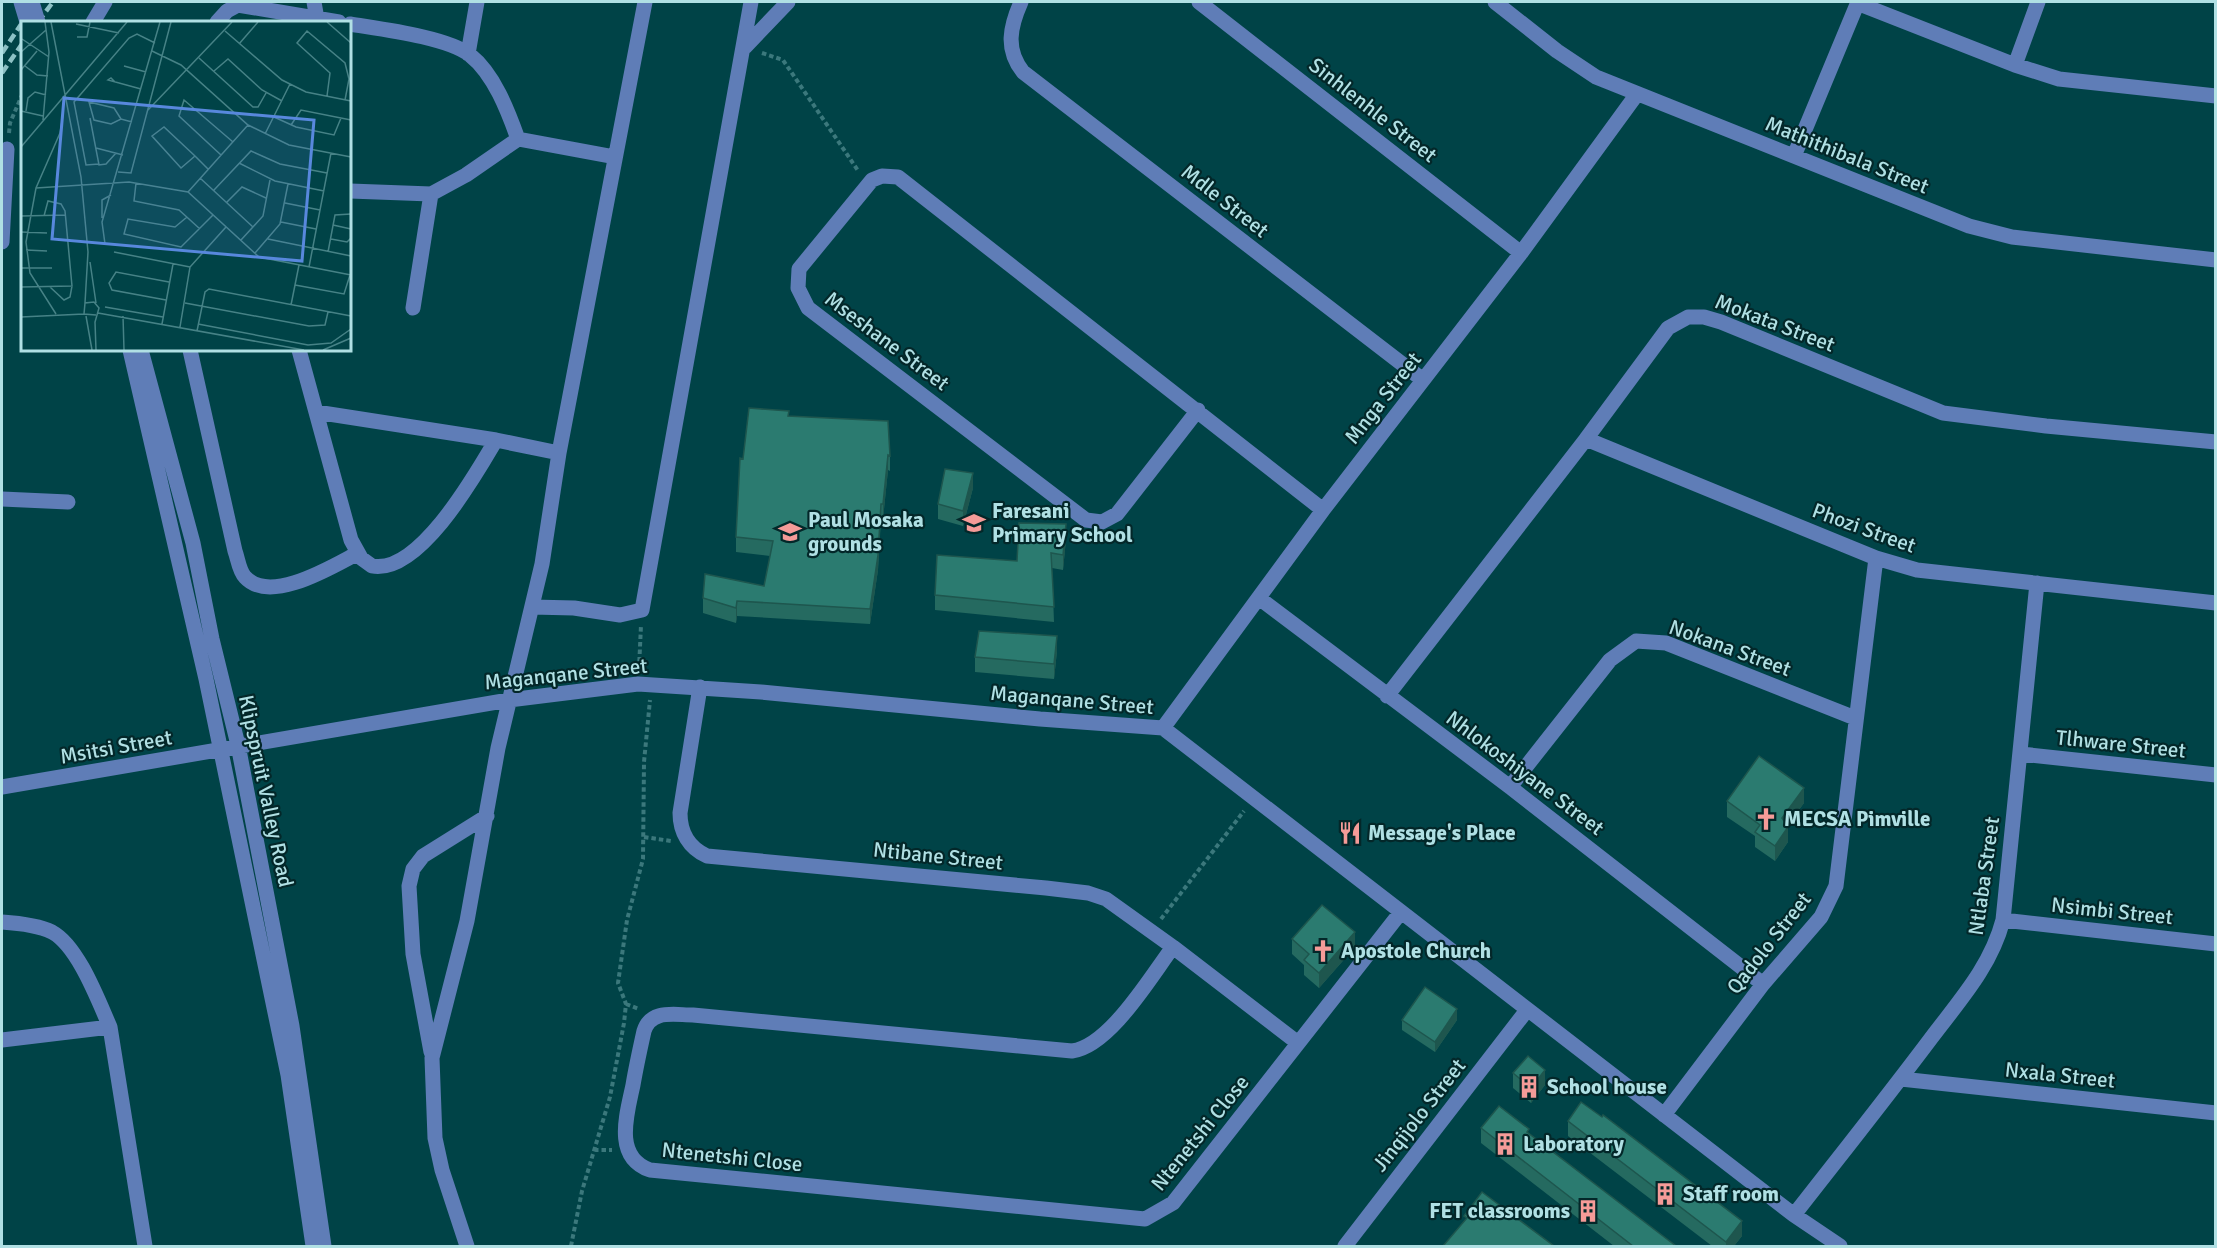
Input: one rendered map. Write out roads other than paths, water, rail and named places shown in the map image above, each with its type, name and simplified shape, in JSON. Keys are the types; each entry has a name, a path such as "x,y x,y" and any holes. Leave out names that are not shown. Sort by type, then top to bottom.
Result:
{"street":[{"path":"21,2 27,21"},
{"path":"32,2 39,21"},
{"path":"94,21 105,2"},
{"path":"314,2 317,19"},
{"path":"468,54 477,2"},
{"path":"432,1058 467,921 509,700 532,607 645,2"},
{"path":"532,607 574,608 620,615 642,610 745,47 751,2"},
{"path":"745,47 788,2"},
{"name":"Mdle Street","path":"1021,2 1011,26 1011,47 1023,72 1423,380"},
{"name":"Sinhlenhle Street","path":"1199,2 1521,253"},
{"name":"Mathithibala Street","path":"1495,2 1557,51 1596,77 1969,226 2001,234 2216,260"},
{"path":"1794,156 1858,2 2015,65 2059,79 2216,96"},
{"path":"2015,65 2038,2"},
{"path":"219,21 227,10 238,3 332,21"},
{"path":"351,24 449,45 468,54 489,76 519,139"},
{"name":"Mnga Street","path":"1163,728 1323,510 1521,253 1637,94"},
{"path":"351,191 431,194 466,175 519,139 615,157"},
{"path":"2,242 7,149"},
{"name":"Mseshane Street","path":"882,176 894,176 907,182 1198,410 1118,514 1100,522 1077,516 808,308 802,300 796,280 801,264 867,185 882,176"},
{"path":"413,308 431,194"},
{"name":"Mokata Street","path":"1387,696 1586,439 1668,328 1683,318 1696,316 1721,322 1942,413 2216,442"},
{"name":"Klipspruit Valley Road","path":"130,351 189,603 288,1075 313,1246"},
{"name":"Klipspruit Valley Road","path":"141,351 193,543 212,639 238,745 292,1026 324,1246"},
{"path":"190,351 235,551 245,578 266,585 293,584 312,577 358,553"},
{"path":"300,351 351,540 358,553 368,564 381,566 395,562 421,545 462,499 496,440"},
{"path":"1198,410 1323,510"},
{"path":"316,412 496,440 560,453"},
{"name":"Phozi Street","path":"1586,439 1876,558 1917,570 2216,603"},
{"path":"2,499 68,502"},
{"name":"Qadolo Street","path":"1664,1115 1763,984 1821,916 1836,886 1854,718 1876,558"},
{"name":"Ntlaba Street","path":"1794,1215 1901,1079 1989,961 2003,920 2022,754 2037,584"},
{"name":"Nhlokoshiyane Street","path":"1259,598 1510,787 1763,984"},
{"name":"Nokana Street","path":"1510,787 1610,660 1636,641 1666,643 1854,718"},
{"name":"Maganqane Street","path":"238,745 509,700 644,685 700,687 1040,719 1163,728 1794,1215 1840,1246"},
{"name":"Ntibane Street","path":"700,687 680,813 683,831 698,852 707,856 1088,893 1106,899 1152,931 1298,1043"},
{"name":"Msitsi Street","path":"2,788 238,745"},
{"name":"Tlhware Street","path":"2022,754 2216,775"},
{"path":"467,1246 442,1170 435,1138 432,1058 413,954 410,878 417,862 423,856 487,816"},
{"name":"Ntenetshi Close","path":"1173,947 1107,1031 1086,1047 1072,1051 693,1016 655,1016 646,1023 644,1030 624,1130 628,1149 638,1164 651,1170 1145,1219 1173,1203 1401,912"},
{"name":"Nsimbi Street","path":"2003,920 2216,944"},
{"path":"2,922 43,928 63,940 91,985 110,1027 146,1246"},
{"name":"Jinqijolo Street","path":"1345,1246 1527,1010"},
{"path":"2,1040 110,1027"},
{"name":"Nxala Street","path":"1901,1079 2216,1113"}],"railway":[{"path":"24,21 38,2"},
{"path":"39,21 53,2"},
{"path":"2,53 21,24"},
{"path":"2,73 21,45"}],"place":[{"name":"Faresani Primary School","path":"974,523"},
{"name":"Paul Mosaka grounds","path":"790,532"},
{"name":"MECSA Pimville","path":"1766,819"},
{"name":"Message's Place","path":"1350,833"},
{"name":"Apostole Church","path":"1323,951"},
{"name":"School house","path":"1529,1087"},
{"name":"Laboratory","path":"1505,1144"},
{"name":"Staff room","path":"1665,1194"},
{"name":"FET classrooms","path":"1588,1211"}]}
